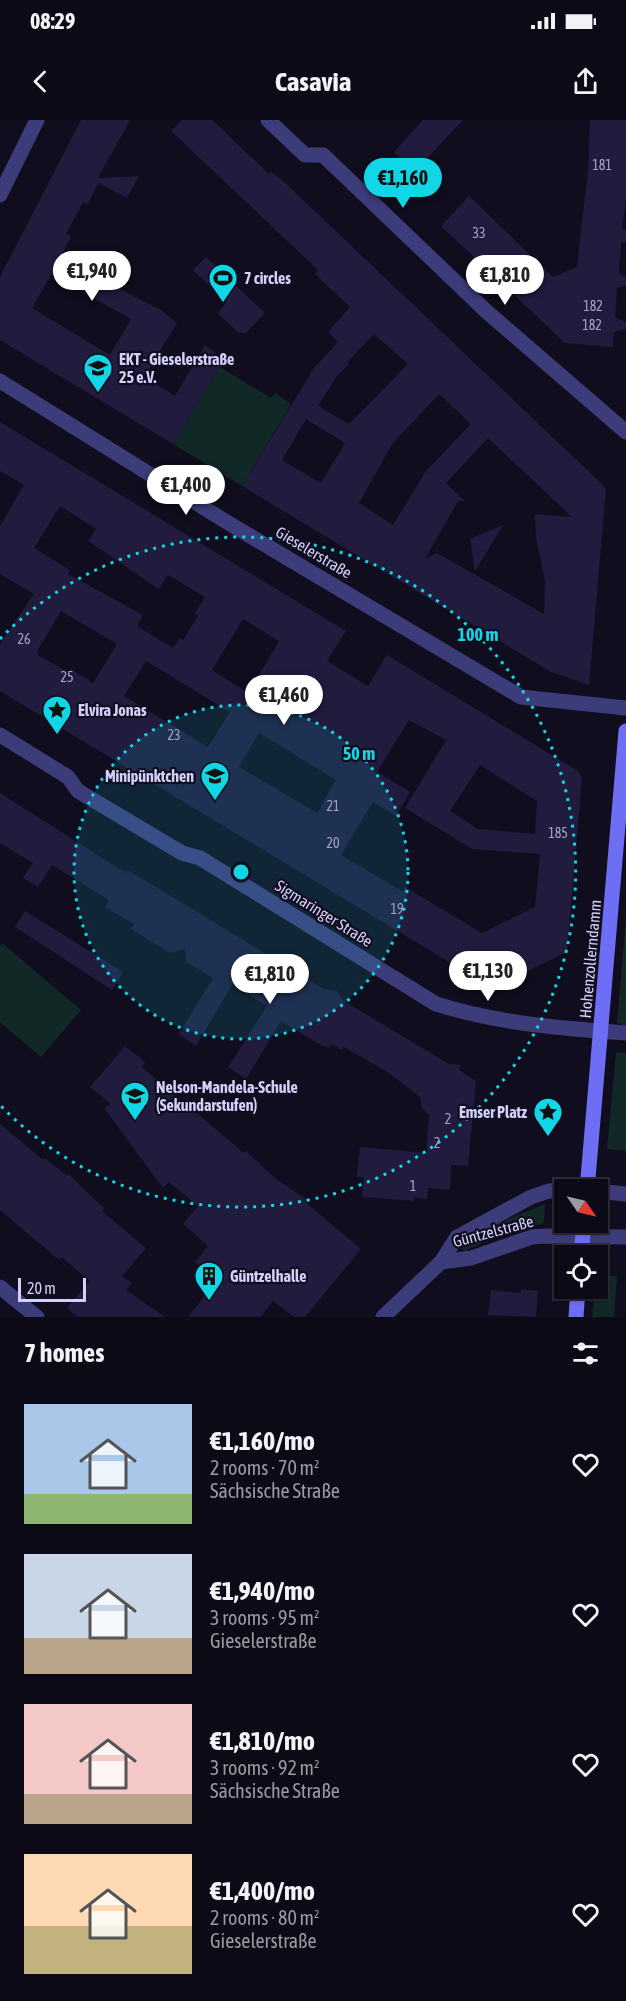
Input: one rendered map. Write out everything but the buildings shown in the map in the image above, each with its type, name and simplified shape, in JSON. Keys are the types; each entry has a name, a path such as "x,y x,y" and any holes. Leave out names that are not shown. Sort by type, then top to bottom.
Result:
{"main road":[{"name":"Hohenzollerndamm","path":"588,1179 626,731"},
{"path":"576,1317 577,1299"}],"street":[{"path":"0,195 38,120"},
{"path":"268,120 305,154 323,155 486,311 626,432"},
{"name":"Gieselerstraße","path":"0,381 225,521 521,697 626,708"},
{"name":"Sigmaringer Straße","path":"0,735 68,777 78,791 182,853 200,858 436,1004 476,1016 516,1024 626,1033"},
{"name":"Güntzelstraße","path":"383,1317 441,1262 458,1237 506,1208 554,1191"},
{"path":"608,1192 626,1194"},
{"name":"Güntzelstraße","path":"441,1262 471,1258 532,1238 560,1233"},
{"name":"Güntzelstraße","path":"604,1233 626,1237"},
{"path":"0,1287 37,1317"}],"green space":[{"path":"220,367 271,398 275,393 291,404 242,486 173,444"},
{"path":"626,917 626,1026 617,1023"},
{"path":"2,943 81,1010 41,1057 0,1022 0,946"},
{"path":"616,1052 626,1053 626,1151 607,1149"},
{"path":"545,1204 544,1223 496,1237 465,1251 460,1248 494,1225"},
{"path":"608,1276 617,1276 614,1317 592,1317 594,1299 608,1299"}],"place":[{"name":"7 circles","path":"223,304"},
{"name":"EKT - Gieselerstraße 25 e.V.","path":"98,394"},
{"name":"Elvira Jonas","path":"57,736"},
{"name":"Minipünktchen","path":"215,802"},
{"name":"Nelson-Mandela-Schule (Sekundarstufen)","path":"135,1122"},
{"name":"Emser Platz","path":"548,1138"},
{"name":"Güntzelhalle","path":"209,1302"}]}
